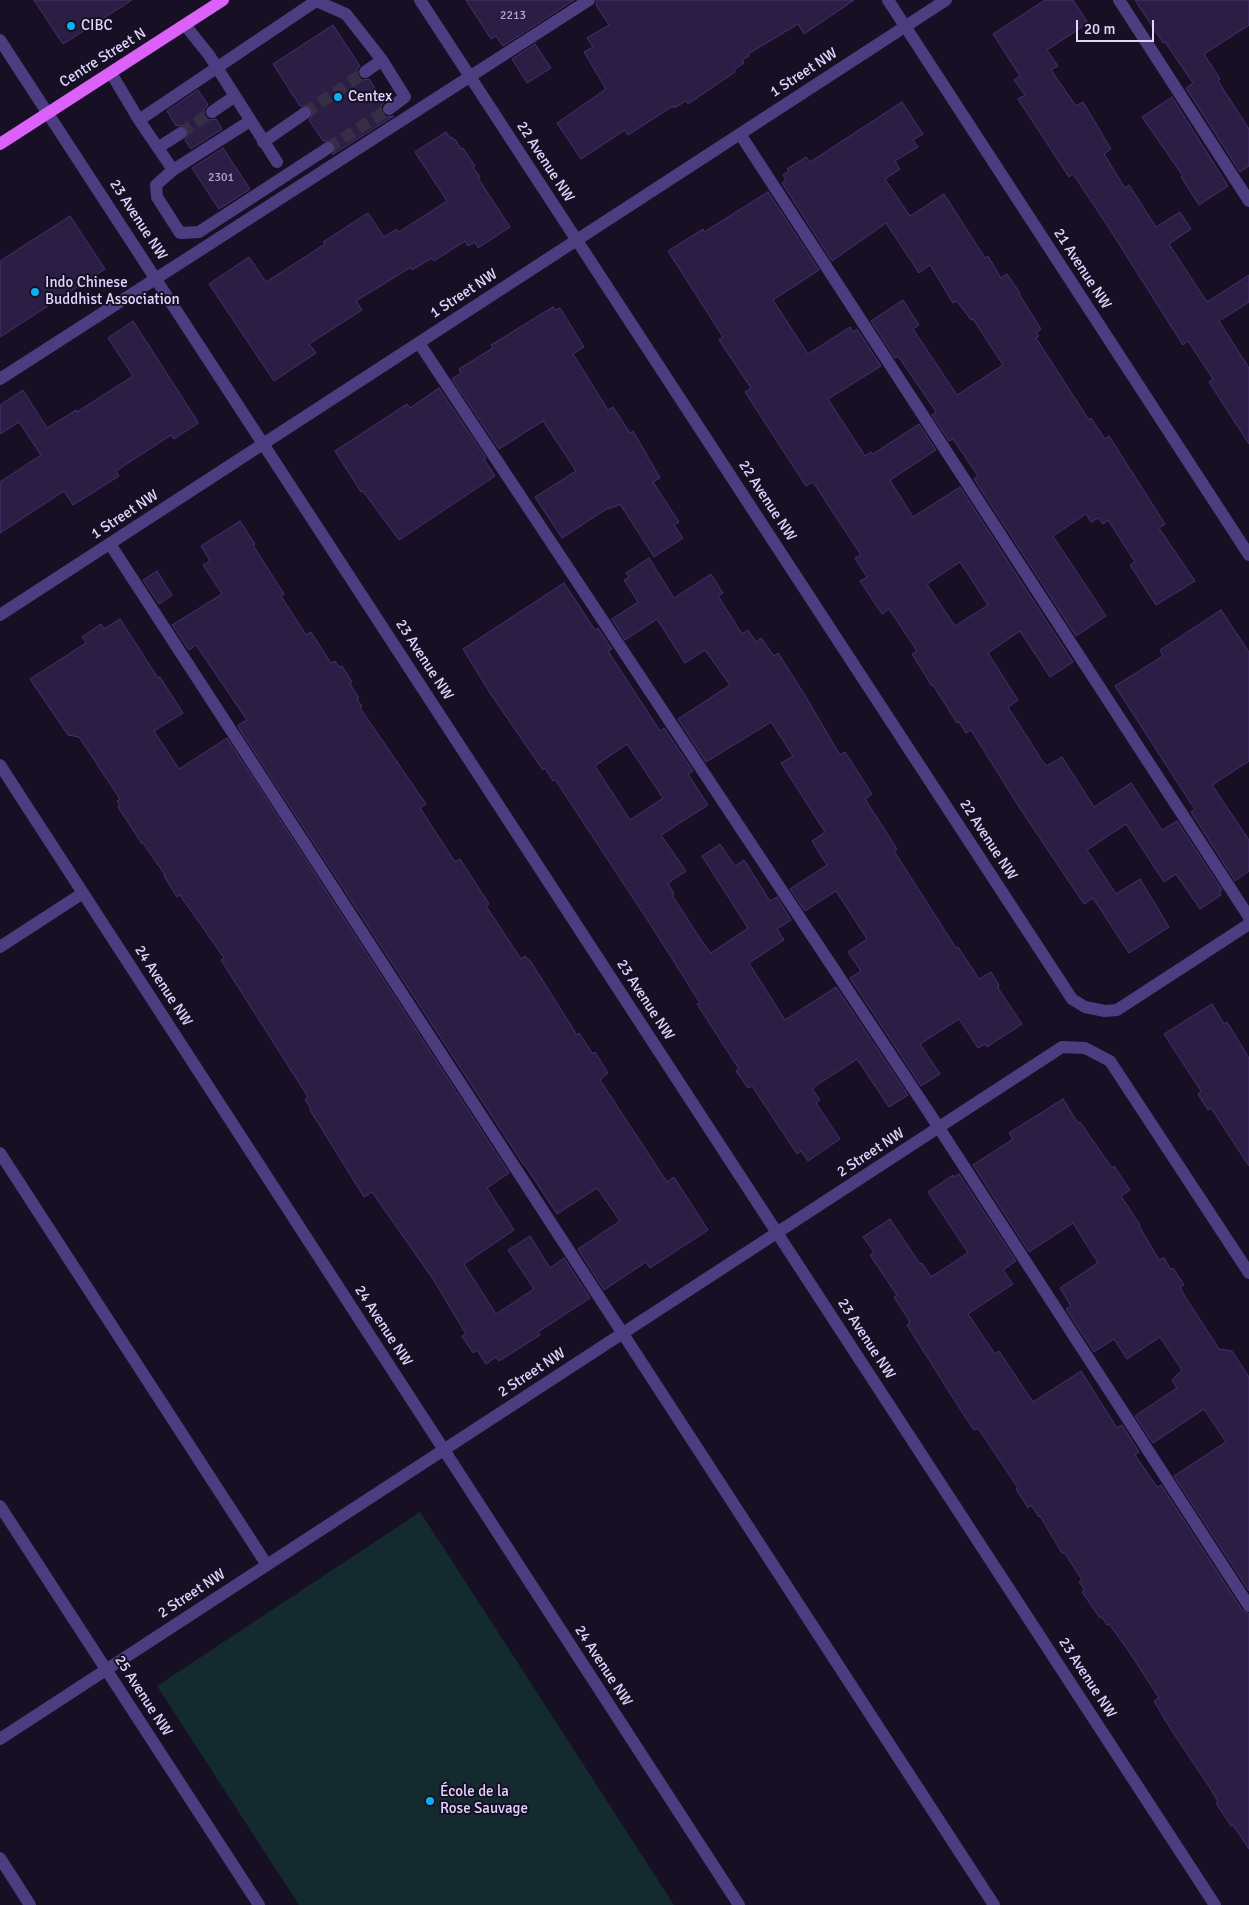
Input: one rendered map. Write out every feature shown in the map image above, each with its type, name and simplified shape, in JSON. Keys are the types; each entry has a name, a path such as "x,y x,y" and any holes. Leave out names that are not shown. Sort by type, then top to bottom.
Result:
{"main road":[{"name":"Centre Street N","path":"0,144 223,0"}],"street":[{"path":"139,120 315,0 346,14 382,60 405,97 389,109"},
{"name":"22 Avenue NW","path":"420,0 1072,999 1094,1010 1117,1010 1249,924"},
{"path":"0,379 589,0"},
{"name":"21 Avenue NW","path":"888,0 1249,555"},
{"name":"1 Street NW","path":"0,615 946,0"},
{"path":"1119,0 1249,201"},
{"path":"185,25 209,55 277,162"},
{"name":"23 Avenue NW","path":"0,40 1215,1905"},
{"path":"365,72 382,60"},
{"path":"111,72 139,120 174,170"},
{"path":"212,112 235,96"},
{"path":"263,142 305,113"},
{"path":"250,121 174,170 156,185 157,197 180,233 198,232 328,148"},
{"path":"159,147 181,133"},
{"path":"740,134 1249,918"},
{"path":"418,343 938,1128 1249,1606"},
{"path":"110,544 994,1905"},
{"name":"24 Avenue NW","path":"0,765 739,1905"},
{"path":"0,947 83,893"},
{"name":"2 Street NW","path":"0,1739 1062,1047 1085,1048 1110,1061 1249,1273"},
{"path":"0,1154 267,1565"},
{"name":"25 Avenue NW","path":"0,1506 259,1905"},
{"path":"0,1858 30,1905"}],"green space":[{"name":"École de la Rose Sauvage","path":"420,1512 674,1905 299,1905 157,1686"}],"building":[{"name":"CIBC","path":"34,0 132,0 63,44"},
{"path":"466,0 574,0 503,46 496,36 491,39"},
{"path":"597,0 854,0 804,34 798,24 748,54 749,56 742,60 744,63 734,70 735,72 688,104 686,101 674,108 673,106 628,135 625,130 581,159 557,123 606,89 584,52 593,47 587,38 609,25 596,5"},
{"path":"1045,0 1073,0 1088,23 1047,50 1058,66 1051,70 1076,106 1083,102 1111,149 1104,154 1125,188 1129,185 1156,227 1180,212 1191,229 1169,244 1207,302 1249,275 1249,302 1219,321 1249,368 1249,444 1209,382 1213,379 1188,341 1183,345 1073,174 1069,177 1018,99 1025,95 1014,80 1020,76 993,34"},
{"path":"1135,0 1249,0 1249,25 1204,54 1220,79 1218,81 1249,129 1249,166 1240,172 1186,88 1193,83 1165,42 1163,43"},
{"name":"Centex","path":"333,25 360,66 357,69 358,76 362,80 369,79 384,102 381,106 382,113 386,117 394,116 332,155 335,151 335,144 331,141 323,141 309,120 312,116 312,109 308,106 300,106 273,64"},
{"path":"535,44 551,68 527,83 512,59"},
{"path":"198,90 208,105 204,109 205,116 209,120 216,119 222,129 191,149 185,140 189,133 188,128 181,125 176,126 167,111"},
{"path":"1172,97 1228,186 1199,205 1181,177 1183,176 1142,117"},
{"path":"902,102 923,134 913,140 918,147 895,161 900,169 885,179 910,216 944,194 985,258 988,256 1001,278 1007,274 1020,293 1041,329 1036,333 1039,336 1036,338 1089,420 1091,418 1105,439 1109,436 1165,524 1159,528 1195,581 1156,605 1130,565 1135,562 1108,520 1103,524 1098,518 1091,522 1086,514 1053,536 1106,616 1076,636 974,479 978,476 953,439 949,441 932,415 936,413 935,410 898,356 895,358 871,321 903,300 919,325 913,329 957,395 1003,365 973,319 971,320 957,301 953,303 930,265 919,273 886,223 832,261 782,183 786,180 783,175 789,171 787,169 806,157 810,162"},
{"path":"446,132 450,138 455,139 461,149 463,148 475,166 473,167 480,177 478,178 510,227 478,248 475,242 468,246 465,241 434,261 432,258 412,270 411,267 356,301 362,310 309,344 316,353 274,381 209,284 249,257 266,282 325,244 323,242 368,213 384,237 396,229 399,232 447,201 415,152"},
{"path":"223,148 250,189 219,209 192,168"},
{"path":"768,192 819,270 773,300 808,354 850,327 853,332 857,329 881,366 828,399 865,456 871,452 873,454 919,424 936,450 890,480 913,517 960,487 1073,662 1050,677 1020,631 988,653 1018,700 1008,707 1043,762 1047,766 1062,757 1094,807 1131,783 1162,830 1177,821 1222,890 1219,891 1221,895 1200,909 1176,874 1164,882 1126,824 1087,850 1116,894 1140,879 1169,927 1129,953 1093,898 1084,904 1021,810 971,730 966,733 959,722 957,723 932,686 912,654 917,651 889,609 882,614 860,581 867,577 855,558 861,555 813,482 806,486 745,392 751,388 719,340 723,337 668,251 703,229 704,232","holes":["960,562 988,605 955,626 927,584"]},
{"name":"Indo Chinese Buddhist Association","path":"70,216 105,269 0,337 0,261"},
{"path":"553,307 555,310 560,308 584,347 573,354 608,410 613,407 630,433 633,431 660,478 653,482 679,522 674,525 683,538 654,557 620,504 608,508 562,538 535,497 576,471 543,421 499,449 452,379 461,373 459,369 493,348 491,345"},
{"path":"133,321 198,422 197,424 174,439 171,435 116,471 119,476 73,505 64,491 0,533 0,482 41,455 19,422 0,434 0,405 23,390 47,428 76,410 77,412 133,376 108,338"},
{"path":"439,388 486,458 484,459 495,476 399,540 363,491 361,492 335,451 407,404 410,408"},
{"path":"240,521 284,594 281,596 306,635 311,632 331,663 335,661 339,667 342,666 359,698 357,700 362,706 360,708 426,804 420,808 455,862 460,859 489,904 486,906 521,959 525,956 531,962 577,1035 579,1033 593,1054 595,1052 608,1073 600,1080 667,1182 674,1177 708,1230 650,1268 646,1262 604,1290 578,1249 620,1221 597,1188 557,1214 240,730 238,725 247,720 196,645 189,650 172,625 222,594 203,565 210,561 201,546"},
{"path":"649,558 674,598 711,574 723,593 718,596 742,634 748,630 756,642 761,638 774,656 778,653 840,755 845,752 872,794 865,799 897,849 894,851 956,948 958,947 979,979 991,972 999,985 998,988 1022,1024 987,1047 985,1044 978,1048 959,1019 920,1044 940,1074 921,1086 850,978 861,971 848,952 867,939 836,891 805,911 790,889 827,865 812,841 825,832 781,763 793,756 771,722 706,762 678,719 730,685 705,650 685,663 657,619 625,640 612,619 638,602 624,580 629,577 626,573"},
{"path":"157,571 172,595 159,604 143,580"},
{"path":"564,583 595,630 598,628 612,649 608,651 660,731 664,728 693,771 688,774 708,805 661,835 686,871 668,883 674,894 672,895 703,943 711,953 748,928 702,856 720,844 735,866 744,860 770,901 777,897 791,920 777,929 784,940 749,963 785,1020 836,987 908,1095 889,1107 857,1059 812,1089 820,1100 816,1103 840,1139 808,1161 801,1151 797,1154 752,1086 748,1088 736,1071 739,1069 697,1004 700,1003 654,930 560,787 555,780 553,781 545,768 543,770 490,693 463,649","holes":["627,744 663,798 630,820 595,766"]},
{"path":"1221,610 1249,652 1249,761 1212,785 1249,840 1249,871 1235,881 1191,812 1195,809 1115,686 1163,656 1160,650"},
{"path":"120,619 183,713 154,731 179,769 227,738 509,1173 487,1188 514,1230 464,1264 496,1314 534,1289 508,1250 530,1236 550,1268 564,1258 590,1298 538,1332 540,1335 499,1361 496,1357 486,1364 477,1350 473,1353 462,1336 466,1334 433,1279 372,1192 364,1197 310,1110 305,1099 308,1097 221,960 224,958 180,895 177,897 165,875 142,844 118,807 120,806 117,801 120,799 79,737 68,735 30,679 86,643 82,637 101,624 104,629"},
{"path":"1212,1004 1224,1024 1227,1022 1249,1058 1249,1166 1211,1108 1208,1110 1198,1094 1201,1091 1164,1034"},
{"path":"1063,1099 1078,1123 1080,1122 1130,1190 1121,1196 1140,1225 1159,1260 1164,1258 1171,1270 1173,1268 1184,1285 1180,1287 1184,1295 1219,1349 1232,1351 1249,1377 1249,1591 1174,1476 1226,1442 1204,1409 1153,1443 1135,1416 1177,1388 1172,1380 1182,1370 1160,1337 1127,1359 1114,1339 1094,1352 1066,1309 1071,1306 1060,1288 1098,1263 1073,1223 1029,1252 973,1165 1013,1139 1009,1133"},
{"path":"959,1174 1016,1261 1003,1270 1013,1284 968,1314 995,1354 999,1351 1033,1402 1081,1371 1117,1428 1122,1425 1139,1452 1135,1455 1157,1487 1161,1485 1242,1610 1249,1614 1249,1849 1233,1825 1231,1826 1216,1803 1218,1802 1210,1788 1172,1731 1154,1701 1159,1698 1128,1650 1109,1624 1107,1625 1102,1617 1100,1618 1082,1592 1085,1590 1079,1582 1082,1580 1065,1553 1062,1553 1040,1516 1031,1505 1028,1508 1016,1489 1018,1488 978,1428 974,1430 960,1409 907,1325 910,1322 894,1297 897,1295 870,1255 874,1252 863,1237 890,1219 931,1277 968,1253 928,1192 953,1175 954,1177"}],"tunnel":[{"path":"305,113 365,72"},
{"path":"328,148 389,109"},
{"path":"181,133 212,112"}],"place":[{"name":"CIBC","path":"71,26"},
{"name":"Centex","path":"338,97"},
{"name":"Indo Chinese Buddhist Association","path":"35,292"},
{"name":"École de la Rose Sauvage","path":"430,1801"}]}
